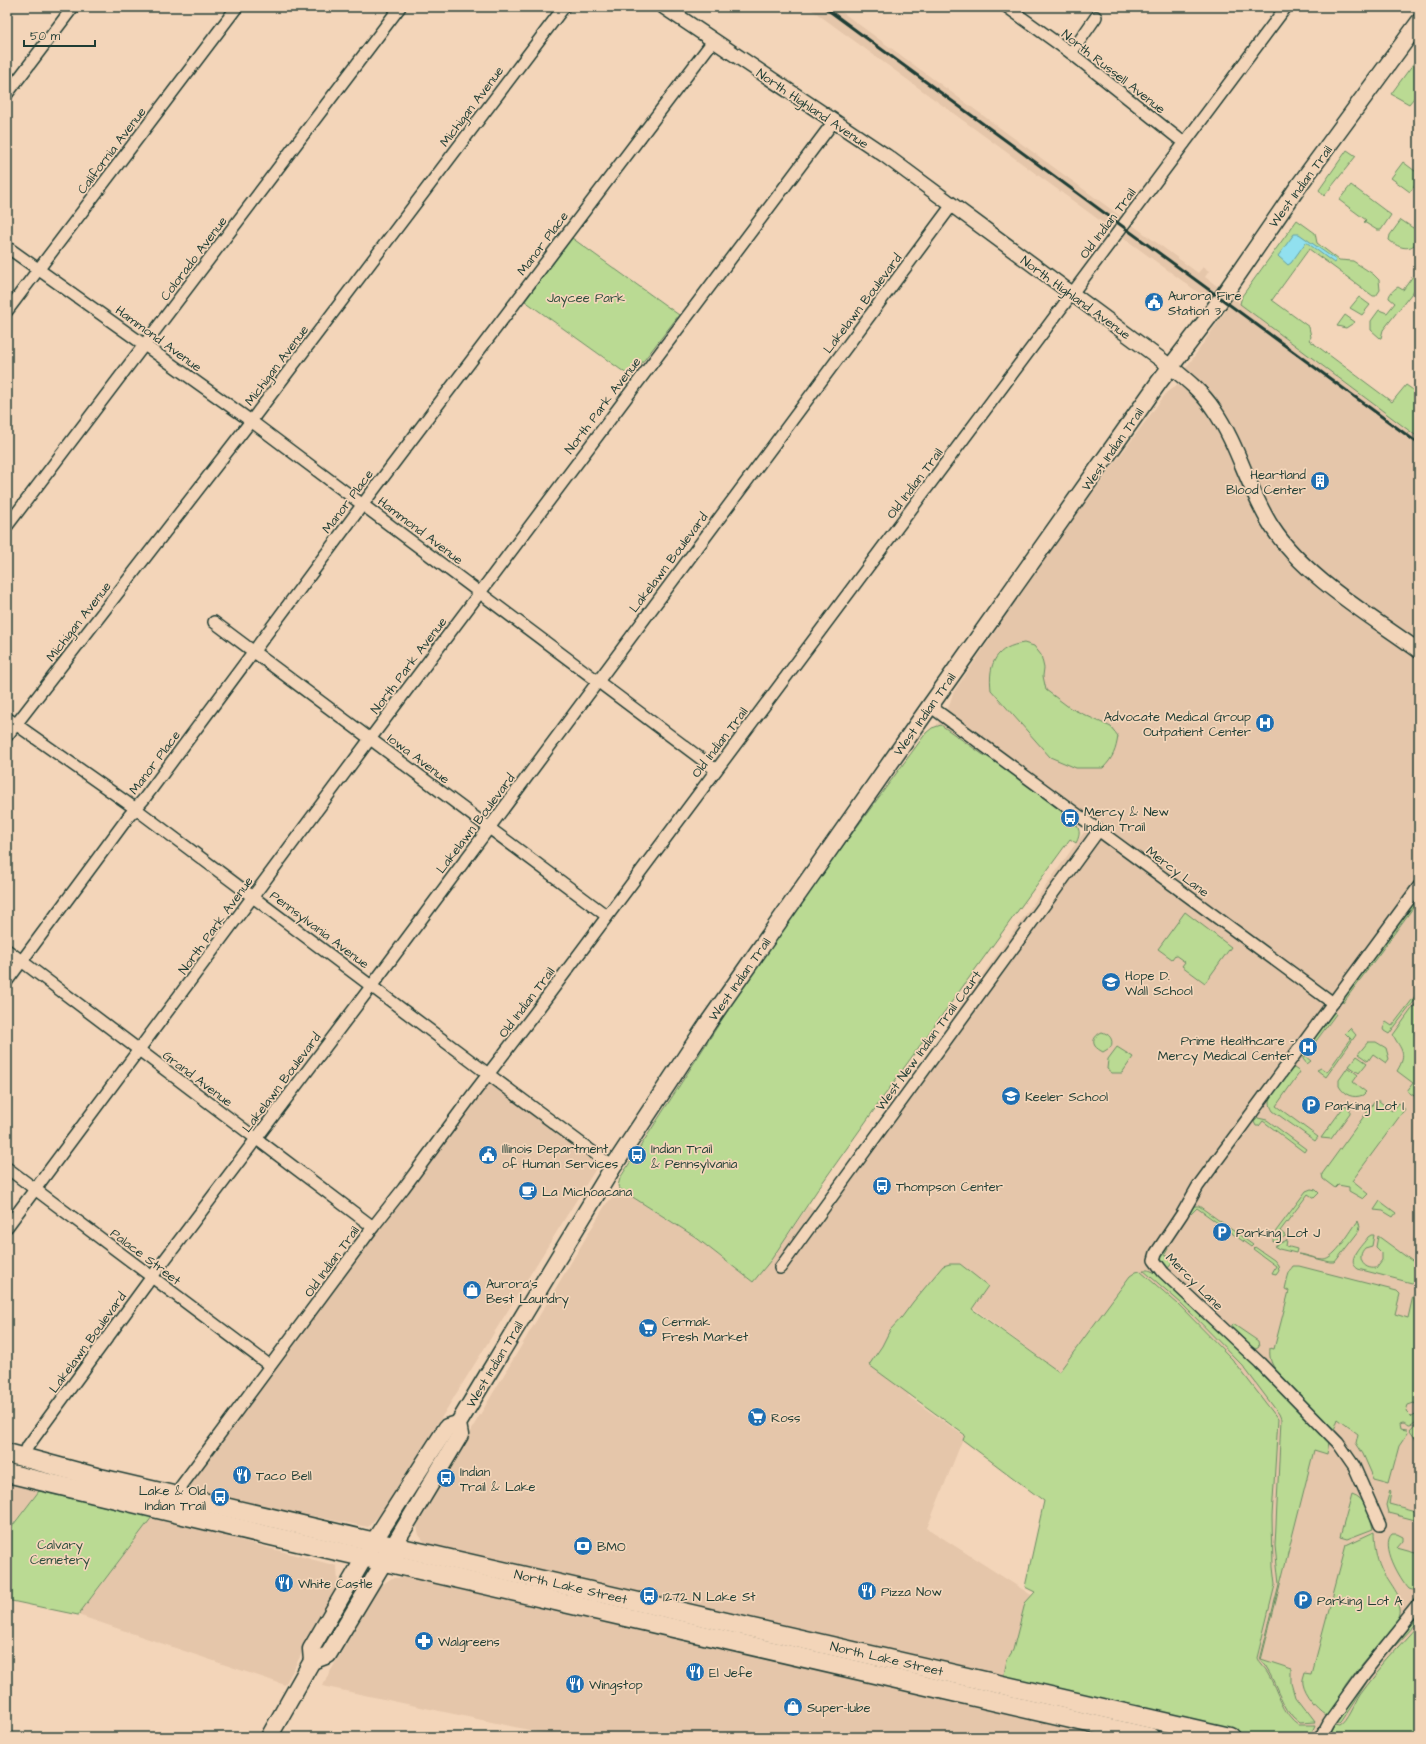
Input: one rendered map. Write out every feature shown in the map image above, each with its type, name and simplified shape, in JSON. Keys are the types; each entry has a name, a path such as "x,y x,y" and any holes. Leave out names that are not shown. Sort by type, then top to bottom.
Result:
{"main road":[{"name":"West Indian Trail","path":"312,1661 328,1655 460,1435 458,1424 613,1166 708,1023 930,706 1171,367 1208,318 1300,184 1419,22"},
{"name":"West Indian Trail","path":"269,1737 312,1661 311,1649 374,1541 447,1427 458,1424"},
{"name":"North Lake Street","path":"15,1455 178,1496 1230,1737"},
{"name":"North Lake Street","path":"7,1473 72,1490 364,1558 1150,1737"}],"street":[{"path":"7,94 73,7"},
{"name":"California Avenue","path":"7,311 237,7"},
{"name":"Colorado Avenue","path":"7,526 400,7"},
{"name":"Michigan Avenue","path":"7,736 11,722 251,421 564,7"},
{"name":"North Highland Avenue","path":"664,7 834,121 952,205 1071,295 1171,367 1198,390 1218,415 1228,432 1258,503 1272,527 1292,552 1327,585 1419,651"},
{"name":"North Russell Avenue","path":"1007,7 1070,53 1184,143"},
{"name":"Old Indian Trail","path":"178,1496 182,1485 269,1365 351,1259 373,1227 407,1185 488,1074 1286,7"},
{"path":"1070,53 1096,17"},
{"name":"Manor Place","path":"7,981 129,816 254,652 362,504 713,41"},
{"name":"North Park Avenue","path":"7,1227 370,739 834,121"},
{"name":"Lakelawn Boulevard","path":"15,1455 28,1446 151,1278 371,986 952,205"},
{"name":"Hammond Avenue","path":"7,247 251,421 716,770"},
{"name":"Iowa Avenue","path":"214,622 607,916"},
{"name":"Mercy Lane","path":"930,706 1333,1003"},
{"name":"Pennsylvania Avenue","path":"11,722 136,808 252,897 613,1166"},
{"name":"West New Indian Trail Court","path":"780,1268 1099,830"},
{"name":"Mercy Lane","path":"1380,1525 1354,1466 1338,1443 1260,1362 1162,1272 1154,1260 1156,1253 1182,1214 1198,1186 1419,886"},
{"name":"Grand Avenue","path":"7,950 373,1227"},
{"name":"Palace Street","path":"7,1168 151,1278 269,1365"},
{"path":"1321,1737 1329,1722 1365,1672 1419,1605"}],"shaded area":[{"path":"808,7 835,7 1198,273 1203,267 1209,271 1205,277 1419,438 1419,647 1323,577 1279,528 1258,487 1223,410 1205,389 1184,371 1225,312"},
{"path":"1177,385 1188,390 1212,415 1263,526 1285,557 1310,581 1419,661 1419,1737 1250,1737 427,1545 419,1535 417,1526 422,1512 606,1204 620,1189 694,1236 753,1282 771,1260 808,1206 815,1211 944,1033 960,1007 1087,828 997,762 982,754 941,725 936,726 949,706 953,693 1052,548 1167,392","holes":["972,1307 1059,1372 1087,1431 1042,1602 927,1528 964,1436 908,1396"]},
{"path":"497,1073 605,1154 384,1510 368,1527 182,1491"},
{"path":"7,1481 39,1491 7,1531"},
{"path":"152,1517 337,1566 338,1586 285,1685 78,1615"},
{"path":"421,1576 1126,1737 562,1737 322,1686 379,1587 392,1578"}],"green space":[{"path":"1419,56 1419,92 1409,104 1391,94"},
{"path":"1347,150 1356,156 1324,196 1319,190"},
{"path":"1403,162 1419,174 1419,180 1410,192 1391,178"},
{"path":"1351,185 1391,215 1381,230 1377,230 1364,222 1366,220 1339,200"},
{"path":"1297,220 1315,233 1317,243 1339,260 1353,261 1373,274 1379,280 1380,290 1376,296 1373,296 1309,249 1272,300 1309,327 1311,337 1309,340 1392,402 1406,385 1419,394 1419,438 1240,304 1242,296"},
{"path":"1401,220 1413,228 1419,223 1419,236 1414,245 1410,247 1406,248 1397,246 1389,240 1390,235"},
{"name":"Jaycee Park","path":"572,238 679,315 631,377 525,301"},
{"path":"1418,274 1419,284 1383,330 1380,338 1371,330 1371,321 1379,310 1387,313 1395,303 1389,298 1393,290 1398,287 1403,290 1413,276 1415,277"},
{"path":"1359,297 1370,305 1362,315 1350,308"},
{"path":"1345,315 1355,322 1346,328 1337,326"},
{"path":"1024,643 1034,646 1041,655 1046,690 1070,708 1111,727 1118,736 1114,754 1103,768 1076,768 1050,757 991,690 991,672 996,658 1007,648"},
{"path":"941,725 982,754 997,762 1074,821 1079,829 1079,837 1076,843 1070,839 921,1044 820,1186 771,1260 753,1282 694,1236 620,1189 618,1186 620,1178 739,993 790,918 926,733 932,728"},
{"path":"1415,903 1419,906 1419,912 1413,908 1343,1003 1342,1000"},
{"path":"1185,912 1231,947 1205,983 1182,966 1185,962 1175,955 1172,959 1158,949"},
{"path":"1419,991 1419,995 1389,1034 1384,1031 1383,1029 1386,1022 1392,1026"},
{"path":"1419,999 1419,1090 1414,1096 1407,1091 1413,1083 1397,1071 1403,1056 1401,1048 1393,1035"},
{"path":"1333,1012 1336,1014 1305,1056 1311,1061 1307,1064 1303,1059 1303,1054"},
{"path":"1350,1028 1356,1035 1326,1077 1317,1070 1321,1068 1327,1072 1351,1039 1345,1033"},
{"path":"1102,1032 1109,1036 1112,1042 1111,1047 1103,1052 1094,1044 1094,1039"},
{"path":"1368,1042 1376,1042 1386,1048 1389,1059 1386,1063 1373,1054 1368,1061 1358,1054"},
{"path":"1117,1047 1133,1057 1122,1073 1112,1073 1107,1069 1108,1059"},
{"path":"1357,1056 1367,1063 1359,1073 1349,1066"},
{"path":"1348,1067 1358,1075 1353,1082 1366,1092 1363,1095 1356,1097 1346,1094 1339,1086 1339,1080"},
{"path":"1294,1068 1300,1072 1276,1106 1318,1137 1315,1141 1273,1111 1270,1105 1276,1089 1288,1073"},
{"path":"1375,1101 1379,1101 1392,1111 1398,1103 1405,1109 1352,1181 1368,1194 1363,1199 1349,1191 1349,1187 1338,1185 1335,1188 1323,1179 1322,1174"},
{"path":"1345,1105 1350,1109 1350,1113 1331,1139 1321,1138"},
{"path":"1258,1118 1267,1120 1306,1149 1304,1152 1263,1121 1259,1126 1256,1126 1254,1122"},
{"path":"1311,1189 1316,1190 1319,1193 1314,1198 1308,1194 1280,1231 1286,1236 1273,1242 1276,1231 1306,1191"},
{"path":"1380,1201 1396,1213 1393,1217 1383,1211 1374,1210"},
{"path":"1194,1206 1199,1206 1253,1245 1251,1247 1197,1208 1191,1214 1190,1211"},
{"path":"1358,1221 1360,1226 1359,1231 1335,1262 1330,1262 1298,1254 1320,1259 1328,1258 1338,1249"},
{"path":"1371,1235 1374,1235 1372,1246 1365,1248 1361,1255 1364,1265 1371,1268 1376,1268 1382,1260 1382,1253 1376,1247 1378,1236 1419,1266 1419,1281 1412,1283 1358,1269 1354,1265 1354,1257"},
{"path":"1287,1240 1286,1246 1297,1249 1296,1253 1279,1249 1274,1246"},
{"path":"1167,1247 1168,1249 1165,1254 1174,1261 1168,1268 1161,1257 1162,1252"},
{"path":"1255,1247 1274,1260 1278,1265 1279,1270 1276,1274 1272,1273 1276,1266 1253,1249"},
{"path":"960,1264 988,1286 972,1309 1059,1372 1130,1276 1140,1271 1178,1304 1232,1359 1278,1419 1272,1516 1273,1567 1275,1585 1257,1658 1272,1681 1288,1715 1299,1725 1315,1725 1310,1737 1249,1737 1003,1679 1007,1660 1013,1650 1025,1603 1035,1592 1025,1587 1044,1501 963,1440 965,1435 869,1365 882,1346 890,1330 943,1266"},
{"path":"1293,1266 1299,1266 1397,1291 1400,1294 1395,1314 1408,1318 1413,1296 1419,1294 1419,1412 1417,1411 1418,1406 1414,1403 1408,1405 1406,1411 1412,1417 1417,1414 1419,1415 1417,1421 1410,1426 1404,1423 1399,1424 1400,1429 1407,1430 1408,1433 1399,1446 1389,1483 1374,1479 1363,1454 1356,1443 1358,1434 1338,1419 1334,1430 1272,1364 1270,1358 1270,1348 1274,1349 1289,1291 1285,1289 1287,1280"},
{"path":"1143,1270 1149,1270 1158,1274 1256,1367 1329,1442 1327,1454 1314,1450 1261,1660 1292,1670 1292,1683 1296,1697 1315,1722 1300,1723 1293,1717 1287,1710 1266,1667 1260,1660 1279,1584 1275,1546 1281,1419 1279,1414 1243,1366 1182,1304"},
{"path":"1233,1324 1258,1341 1259,1347 1256,1349 1252,1347 1231,1327"},
{"path":"1419,1421 1419,1457 1417,1457 1417,1441 1410,1431"},
{"path":"1390,1490 1389,1504 1419,1512 1419,1521 1388,1513 1386,1505"},
{"name":"Calvary Cemetery","path":"39,1491 152,1517 78,1615 7,1600 7,1533"},
{"path":"1352,1494 1361,1499 1367,1508 1373,1529 1347,1539 1340,1537"},
{"path":"1374,1532 1374,1541 1379,1565 1399,1600 1401,1614 1399,1620 1363,1663 1346,1686 1329,1714 1326,1715 1309,1697 1304,1688 1303,1678 1305,1672 1312,1673 1346,1545"},
{"path":"1392,1534 1397,1534 1403,1537 1403,1541 1397,1548 1419,1554 1419,1592 1409,1589 1401,1578 1393,1562 1388,1546 1389,1539"},
{"path":"1419,1616 1419,1621 1392,1649 1372,1673 1342,1720 1340,1722 1336,1722 1365,1680"},
{"path":"1419,1625 1419,1737 1329,1737 1335,1724 1340,1725 1346,1720 1360,1694 1388,1659"}],"water":[{"path":"1294,234 1299,234 1336,260 1334,263 1306,242 1288,265 1278,256"}],"railway":[{"path":"824,7 1419,444"}],"place":[{"name":"Aurora Fire Station 3","path":"1154,302"},
{"name":"Heartland Blood Center","path":"1320,481"},
{"name":"Advocate Medical Group Outpatient Center","path":"1265,723"},
{"name":"Mercy & New Indian Trail","path":"1070,818"},
{"name":"Hope D. Wall School","path":"1111,982"},
{"name":"Prime Healthcare - Mercy Medical Center","path":"1308,1047"},
{"name":"Keeler School","path":"1011,1096"},
{"name":"Parking Lot I","path":"1311,1105"},
{"name":"Illinois Department of Human Services","path":"488,1155"},
{"name":"Indian Trail & Pennsylvania","path":"637,1155"},
{"name":"Thompson Center","path":"882,1186"},
{"name":"La Michoacana","path":"528,1191"},
{"name":"Parking Lot J","path":"1222,1232"},
{"name":"Aurora's Best Laundry","path":"472,1290"},
{"name":"Cermak Fresh Market","path":"648,1328"},
{"name":"Ross","path":"757,1417"},
{"name":"Taco Bell","path":"242,1475"},
{"name":"Indian Trail & Lake","path":"446,1478"},
{"name":"Lake & Old Indian Trail","path":"220,1497"},
{"name":"BMO","path":"583,1546"},
{"name":"White Castle","path":"284,1583"},
{"name":"Pizza Now","path":"867,1591"},
{"name":"1272 N Lake St","path":"649,1596"},
{"name":"Parking Lot A","path":"1303,1600"},
{"name":"Walgreens","path":"424,1641"},
{"name":"El Jefe","path":"695,1672"},
{"name":"Wingstop","path":"575,1684"},
{"name":"Super-lube","path":"793,1707"}]}
